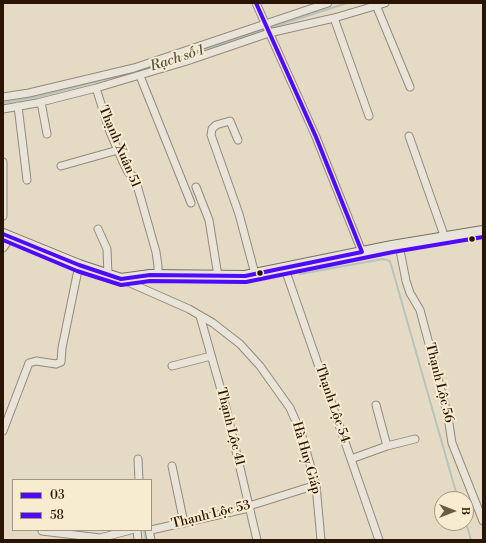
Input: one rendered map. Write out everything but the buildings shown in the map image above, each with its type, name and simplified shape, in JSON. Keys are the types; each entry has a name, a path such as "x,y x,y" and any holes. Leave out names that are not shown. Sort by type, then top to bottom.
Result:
{"street":[{"path":"256,3 316,137 362,252"},
{"path":"3,97 29,93 134,68 328,3"},
{"path":"3,109 40,102 140,76 269,33 334,18 384,3"},
{"path":"376,6 410,86"},
{"path":"334,18 369,116"},
{"path":"140,76 192,203"},
{"name":"Thạnh Xuân 51","path":"96,88 118,150 128,172 135,178 156,252 158,275"},
{"path":"40,102 47,134"},
{"path":"18,106 27,180"},
{"path":"238,140 230,121 212,129 211,135 239,214 255,274"},
{"path":"409,136 444,238"},
{"path":"61,166 118,150"},
{"path":"3,162 3,216"},
{"path":"196,187 209,220 218,276"},
{"path":"98,229 107,249 108,275"},
{"path":"121,279 158,275 218,276 255,274 399,245 483,231"},
{"path":"3,248 7,235"},
{"name":"Hà Huy Giáp","path":"7,235 79,265 121,279 213,323 240,344 277,388 290,408 301,434 316,485 321,540"},
{"name":"Thạnh Lộc 56","path":"399,245 406,281 410,293 420,310 448,417 452,443 483,521"},
{"path":"3,431 29,363 36,361 56,364 61,362 62,348 79,265"},
{"name":"Thạnh Lộc 54","path":"285,269 379,540"},
{"name":"Thạnh Lộc 41","path":"200,316 225,404 251,506 257,540"},
{"path":"172,366 211,356"},
{"path":"376,404 387,446"},
{"path":"351,458 387,446 415,439"},
{"path":"138,459 140,479"},
{"path":"172,466 184,523"},
{"name":"Thạnh Lộc 53","path":"152,530 251,506 316,485"},
{"path":"42,531 100,539 128,531"}],"waterway":[{"name":"Rạch số 1","path":"3,103 41,96 137,71 347,3"},
{"path":"300,274 383,259 390,261 456,491"},
{"path":"144,531 146,540"},
{"path":"468,531 471,540"}],"transit line":[{"name":"03","path":"256,3 316,137 362,252"},
{"name":"03","path":"3,234 79,265 121,279 150,275 245,276 362,252"},
{"name":"58","path":"3,240 77,271 121,285 150,281 246,282 393,252 483,237"}]}
